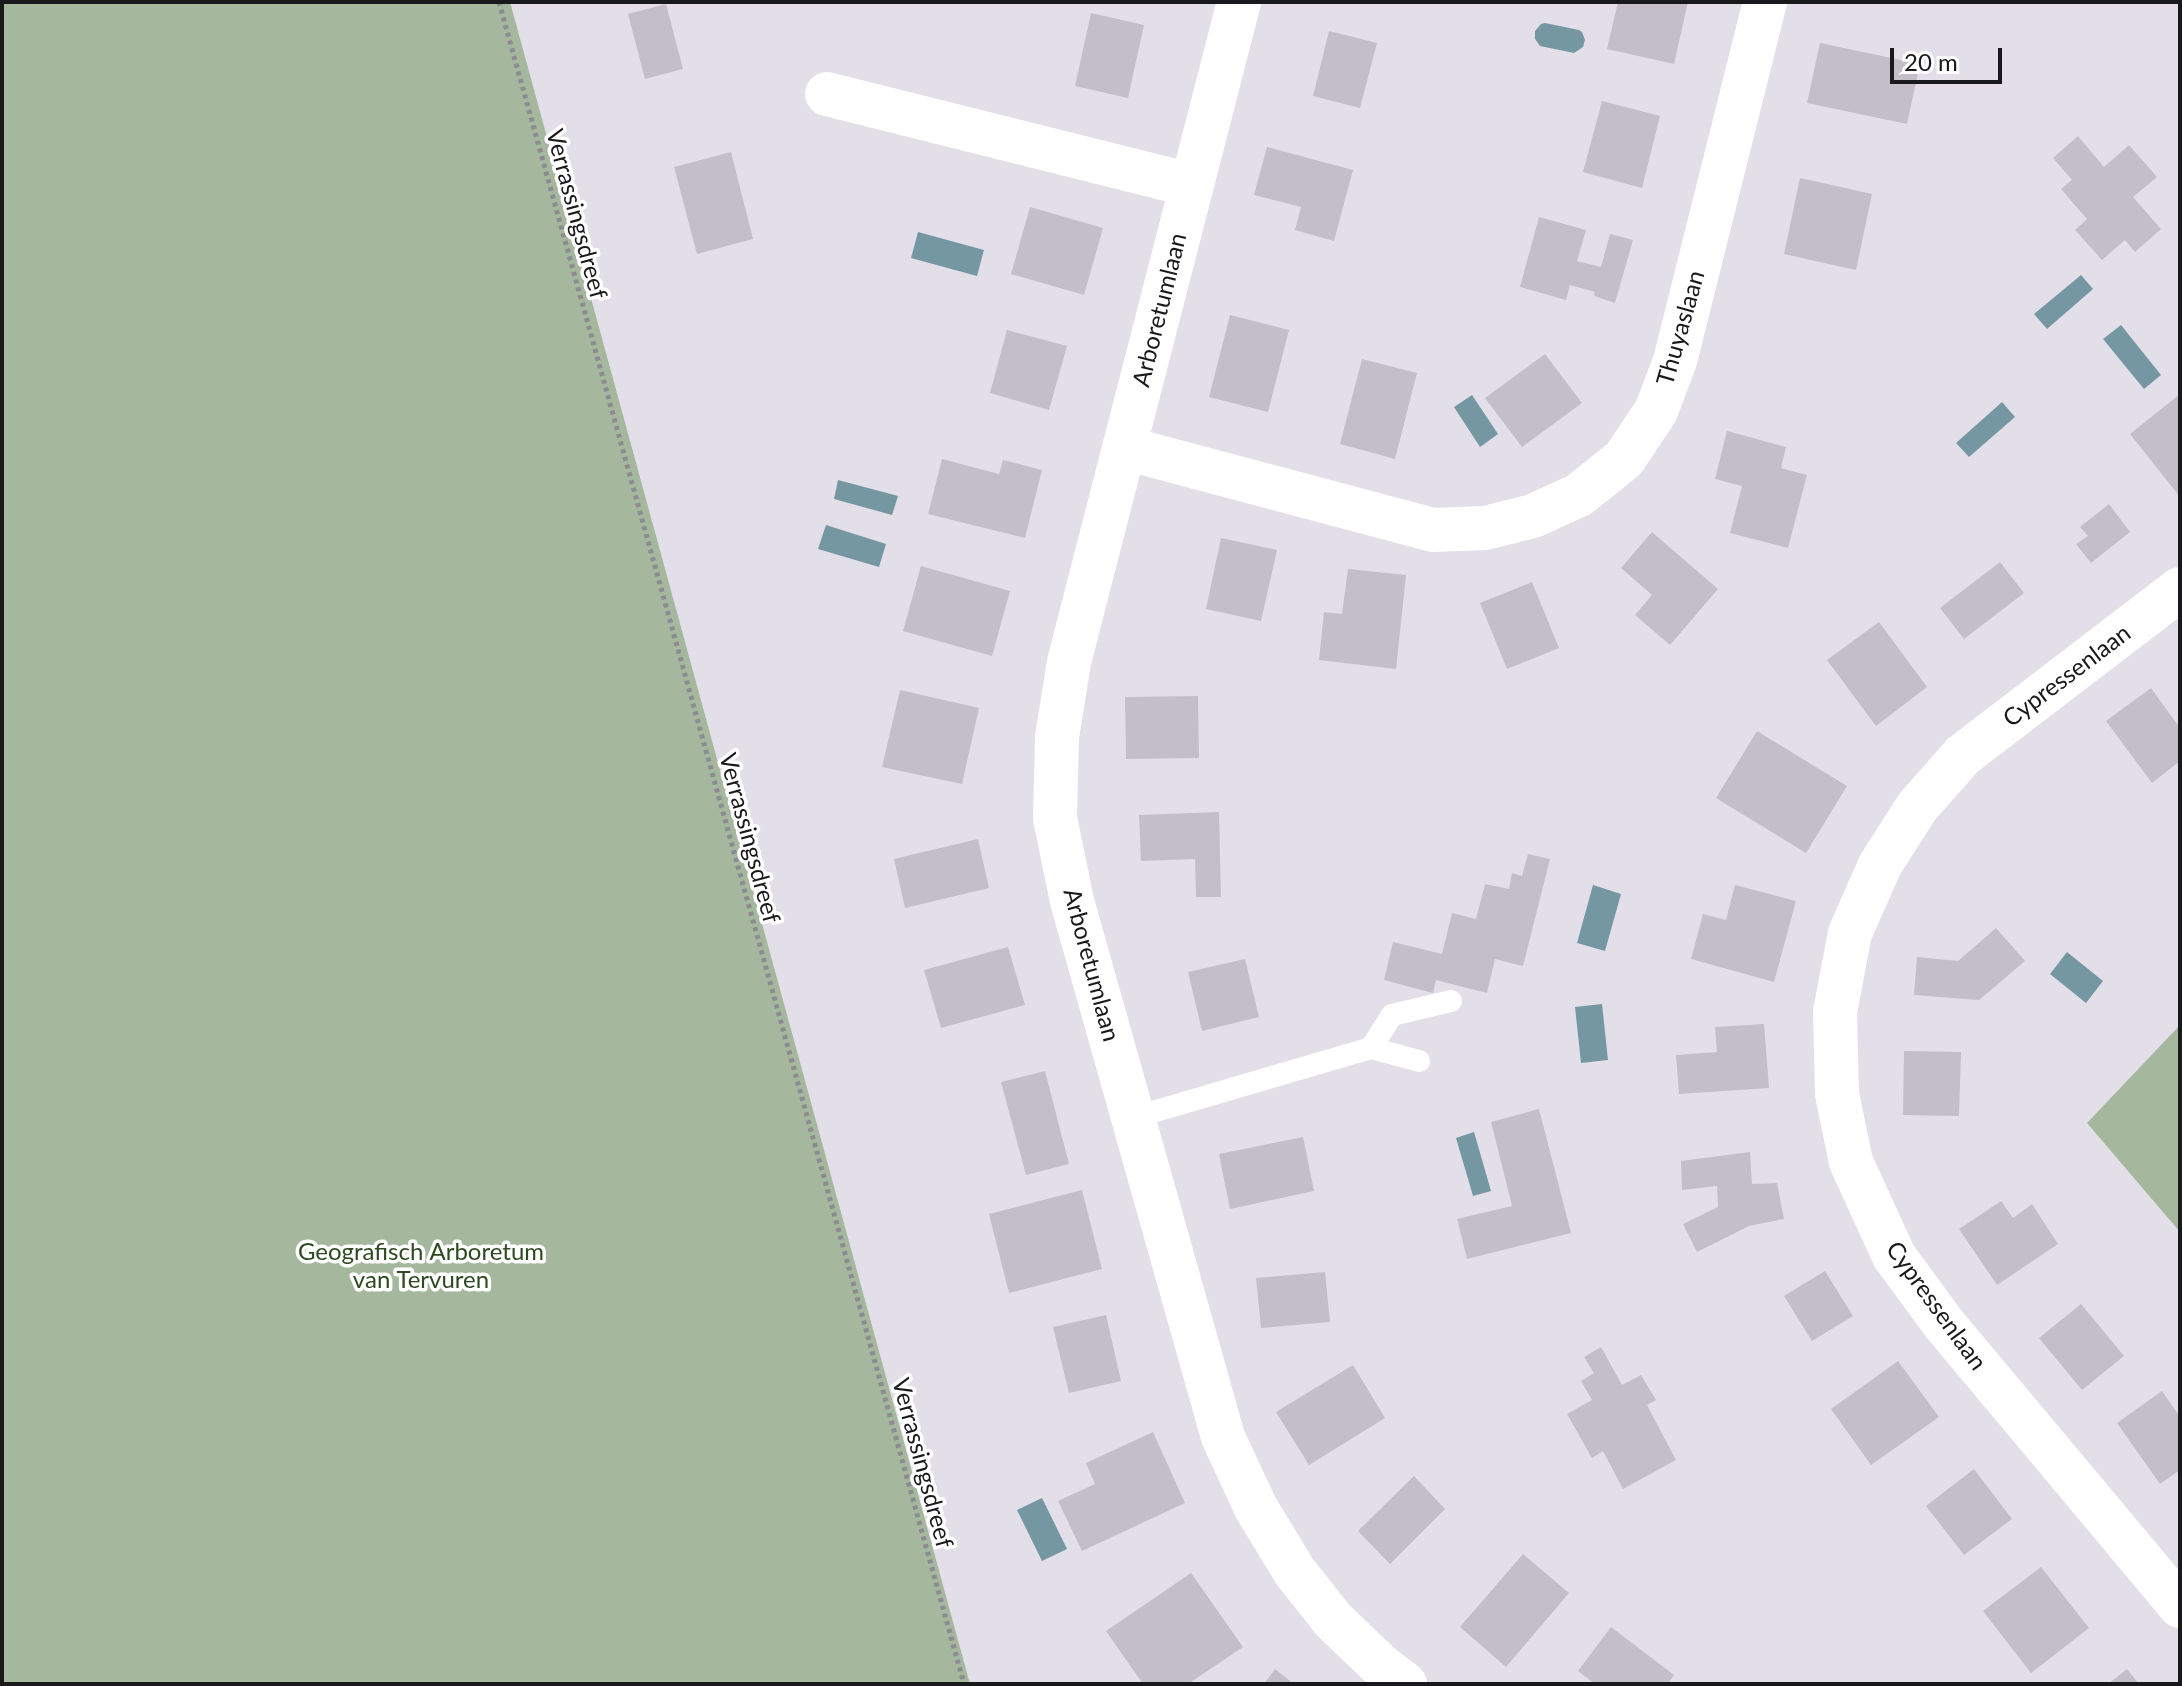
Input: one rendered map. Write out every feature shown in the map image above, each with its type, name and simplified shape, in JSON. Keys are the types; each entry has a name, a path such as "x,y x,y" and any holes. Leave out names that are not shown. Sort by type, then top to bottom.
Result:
{"street":[{"name":"Arboretumlaan","path":"1239,2 1069,662 1057,737 1055,818 1072,901 1223,1437 1256,1508 1295,1572 1333,1620 1380,1665 1405,1684"},
{"name":"Thuyaslaan","path":"1125,448 1433,530 1485,528 1533,516 1579,495 1624,459 1656,411 1675,361 1765,2"},
{"path":"827,94 1191,185"},
{"name":"Cypressenlaan","path":"2175,604 1963,755 1917,807 1880,865 1850,933 1835,1012 1837,1094 1851,1162 1894,1256 1944,1324 2180,1606"}],"lane":[{"path":"1371,1048 1392,1015 1451,1001"},
{"path":"1132,1118 1371,1048 1419,1061"}],"path":[{"name":"Verrassingsdreef","path":"499,2 964,1684"}],"green space":[{"name":"Geografisch Arboretum van Tervuren","path":"2,2 510,2 970,1684 2,1684"},
{"path":"2180,1025 2180,1232 2087,1123"}],"water":[{"path":"1545,23 1579,30 1585,40 1583,47 1574,53 1540,46 1535,39 1535,31"},
{"path":"918,232 984,250 977,276 911,258"},
{"path":"2081,275 2093,289 2047,329 2034,314"},
{"path":"2121,325 2161,375 2144,389 2103,339"},
{"path":"1472,395 1498,434 1480,447 1454,407"},
{"path":"2002,402 2015,417 1969,457 1956,443"},
{"path":"838,480 898,496 892,515 834,499"},
{"path":"826,525 886,544 879,567 818,549"},
{"path":"1593,885 1621,894 1605,951 1577,943"},
{"path":"2067,952 2103,981 2086,1003 2050,974"},
{"path":"1602,1004 1608,1060 1581,1063 1575,1007"},
{"path":"1474,1132 1491,1191 1473,1196 1456,1138"},
{"path":"1042,1498 1067,1549 1042,1561 1017,1510"}],"building":[{"path":"1618,2 1688,2 1674,64 1607,49"},
{"path":"666,4 683,69 645,79 628,14"},
{"path":"1091,13 1144,25 1128,98 1075,86"},
{"path":"1329,31 1377,43 1360,108 1313,96"},
{"path":"1820,43 1920,64 1907,124 1807,103"},
{"path":"1602,101 1660,116 1642,188 1583,172"},
{"path":"2078,136 2104,167 2129,145 2157,177 2133,197 2161,229 2135,252 2125,240 2102,260 2075,230 2087,219 2061,189 2072,180 2053,158"},
{"path":"1267,147 1353,170 1334,241 1295,230 1301,207 1254,195"},
{"path":"731,152 753,239 697,254 674,167"},
{"path":"1800,178 1872,194 1856,270 1784,254"},
{"path":"1030,207 1103,228 1084,295 1011,274"},
{"path":"1539,217 1586,230 1577,261 1601,267 1610,234 1633,240 1615,303 1594,296 1595,292 1570,285 1566,300 1520,287"},
{"path":"1230,315 1289,330 1268,412 1209,397"},
{"path":"1007,330 1067,346 1049,410 990,393"},
{"path":"1545,354 1582,403 1522,447 1485,398"},
{"path":"1362,359 1417,373 1395,459 1340,444"},
{"path":"2180,394 2180,497 2130,434"},
{"path":"1727,431 1786,447 1781,468 1807,475 1788,548 1730,533 1742,486 1715,479"},
{"path":"942,459 999,474 1003,460 1042,470 1025,538 928,514"},
{"path":"2109,504 2130,532 2091,563 2076,544 2088,536 2080,527"},
{"path":"1652,532 1718,589 1670,645 1635,615 1652,595 1621,568"},
{"path":"1221,538 1277,550 1261,621 1206,609"},
{"path":"2000,562 2024,593 1964,639 1940,608"},
{"path":"921,566 1010,591 992,656 903,631"},
{"path":"1348,569 1406,575 1396,669 1319,660 1324,612 1342,614"},
{"path":"1532,582 1559,648 1507,669 1480,603"},
{"path":"1879,622 1927,687 1876,726 1827,660"},
{"path":"2151,688 2180,728 2180,761 2152,783 2106,721"},
{"path":"900,690 979,708 962,784 882,767"},
{"path":"1198,696 1199,758 1126,759 1125,697"},
{"path":"1757,731 1847,786 1806,853 1716,798"},
{"path":"1219,812 1221,897 1196,897 1195,859 1141,861 1139,815"},
{"path":"978,839 989,888 905,908 894,859"},
{"path":"1528,854 1550,859 1523,966 1495,959 1487,993 1436,980 1433,993 1384,980 1393,942 1442,954 1452,913 1476,919 1485,884 1509,889 1512,873 1522,876"},
{"path":"1735,885 1796,901 1774,982 1691,959 1703,914 1726,920"},
{"path":"1996,928 2025,961 1979,1000 1914,995 1917,957 1958,961"},
{"path":"1008,947 1025,1005 941,1028 924,970"},
{"path":"1245,959 1259,1017 1202,1031 1188,972"},
{"path":"1764,1024 1769,1088 1679,1094 1676,1055 1717,1052 1715,1027"},
{"path":"1904,1051 1961,1052 1959,1116 1903,1115"},
{"path":"1045,1071 1069,1164 1026,1175 1001,1082"},
{"path":"1539,1109 1571,1233 1467,1259 1457,1219 1512,1206 1491,1122"},
{"path":"1303,1137 1314,1191 1230,1209 1219,1154"},
{"path":"1750,1152 1752,1184 1777,1183 1784,1219 1749,1226 1697,1252 1683,1224 1718,1207 1717,1186 1682,1190 1681,1161"},
{"path":"1082,1190 1102,1269 1009,1293 989,1214"},
{"path":"2001,1201 2013,1218 2032,1204 2058,1244 1997,1285 1959,1229"},
{"path":"1825,1271 1853,1316 1812,1341 1784,1296"},
{"path":"1325,1272 1330,1322 1261,1328 1256,1278"},
{"path":"2081,1304 2124,1356 2082,1390 2039,1338"},
{"path":"1106,1315 1121,1381 1069,1393 1053,1327"},
{"path":"1601,1347 1622,1385 1641,1375 1656,1400 1647,1405 1676,1460 1623,1489 1603,1451 1592,1458 1567,1414 1592,1400 1581,1381 1594,1373 1584,1357"},
{"path":"1898,1361 1939,1417 1871,1465 1831,1409"},
{"path":"1353,1365 1385,1418 1309,1465 1276,1412"},
{"path":"2162,1391 2180,1417 2180,1470 2160,1484 2117,1423"},
{"path":"1153,1432 1185,1503 1082,1551 1058,1501 1095,1484 1086,1463"},
{"path":"1974,1469 2012,1519 1964,1555 1926,1506"},
{"path":"1414,1476 1445,1509 1390,1564 1358,1531"},
{"path":"1523,1554 1569,1593 1506,1667 1460,1627"},
{"path":"2041,1567 2089,1628 2031,1673 1983,1611"},
{"path":"1191,1573 1243,1647 1188,1684 1143,1684 1106,1631"},
{"path":"1611,1627 1674,1675 1668,1684 1595,1684 1578,1671"},
{"path":"1275,1669 1294,1684 1264,1684"},
{"path":"2127,1669 2139,1684 2108,1684"}]}
